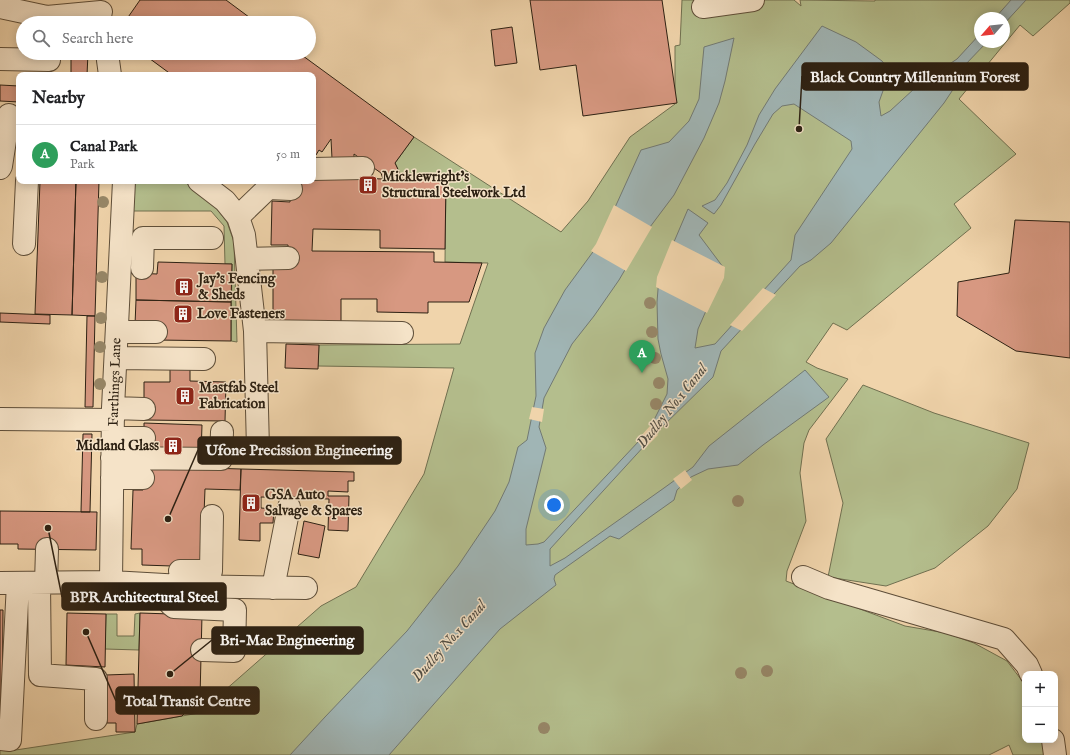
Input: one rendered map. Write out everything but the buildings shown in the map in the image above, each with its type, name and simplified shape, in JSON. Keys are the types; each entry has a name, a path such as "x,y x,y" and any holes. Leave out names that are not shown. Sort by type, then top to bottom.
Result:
{"street":[{"path":"703,7 753,0"},
{"path":"0,7 33,16"},
{"path":"74,16 101,12"},
{"path":"0,59 16,59"},
{"path":"108,60 110,72"},
{"path":"0,168 9,115"},
{"path":"316,169 363,168"},
{"path":"24,244 26,184"},
{"name":"Farthings Lane","path":"111,582 113,441 124,184"},
{"path":"213,185 238,217 244,235 255,330 258,449"},
{"path":"238,217 278,186"},
{"path":"120,268 150,268 143,238 212,238"},
{"path":"247,259 288,258"},
{"path":"255,330 402,333"},
{"path":"117,332 156,332"},
{"path":"116,358 204,359"},
{"path":"113,441 144,409"},
{"path":"0,418 113,441 221,459 222,432"},
{"path":"113,441 144,438"},
{"path":"113,441 144,478"},
{"path":"273,588 289,506"},
{"path":"26,583 111,582 169,579 211,571 212,516"},
{"path":"0,739 10,740 26,583 47,549"},
{"path":"803,577 829,588 1004,639 1027,665 1030,671"},
{"path":"169,579 273,588 306,588"},
{"path":"169,579 167,598 170,604 174,607 235,610 234,651 202,650"},
{"path":"26,583 40,675 96,679 96,719"},
{"path":"1053,743 1055,755"}],"green space":[{"path":"682,0 794,0 801,6 800,0 1070,0 1070,3 1033,36 1020,25 1010,37 1010,12 974,12 974,48 1001,48 959,99 1016,154 954,204 971,228 847,330 833,323 806,362 817,368 848,379 809,430 804,443 800,473 806,521 787,571 786,581 905,626 946,633 974,643 1007,661 1022,681 1022,743 1045,743 1045,755 1013,755 1009,745 989,755 0,755 0,749 9,751 135,732 137,724 199,713 321,606 356,587 424,474 454,368 318,366 319,345 460,344 488,263 445,262 446,180 403,180 395,163 414,137 561,232 588,201 630,137 675,104 675,46 680,45"},
{"path":"134,184 187,184 199,192 216,208 227,222 234,242 237,342 231,341 232,264 225,264 224,226 211,211 131,211"},
{"path":"863,385 934,413 1029,443 1017,489 988,526 935,568 886,586 828,577 843,503 826,439"},
{"path":"140,613 139,650 105,649 106,614 117,614 117,636 134,636 135,614"}],"water":[{"path":"1011,0 1026,0 1010,17 1010,12 1000,12"},
{"name":"Dudley No.1 Canal","path":"822,26 856,42 882,61 893,74 884,88 879,102 881,116 890,111 927,77 957,59 974,41 974,48 981,48 964,66 958,82 944,103 831,243 811,260 800,266 721,351 713,377 657,432 550,549 550,566 565,558 693,467 709,446 805,370 829,397 738,465 708,469 691,477 677,490 674,500 619,539 610,536 555,575 554,579 556,585 500,629 389,755 290,755 407,631 458,566 495,511 509,482 518,447 527,440 536,396 535,353 544,328 565,290 598,245 641,150 669,142 689,121 699,99 704,47 734,38 719,103 704,138 674,195 650,227 619,280 572,344 544,398 539,427 546,448 526,529 526,545 544,542 655,424 654,420 667,394 668,379 658,339 657,302 659,277 688,209 708,223 699,235 723,267 698,329 695,348 715,344 791,260 795,235 852,149 851,141 794,104 782,106 773,114 721,205 714,214 702,206 715,200 727,183 747,145 759,115 775,89"}],"pier":[{"path":"614,205 652,227 626,271 591,251 596,244"},
{"path":"672,240 725,267 724,278 707,313 656,287 657,277"},
{"path":"763,288 776,295 742,331 730,325"},
{"path":"532,407 544,409 542,422 529,419"},
{"path":"650,426 658,435 647,446 639,438"},
{"path":"685,470 692,480 681,489 673,479"}],"place":[{"name":"Black Country Millennium Forest","path":"799,129"},
{"name":"Micklewright's Structural Steelwork Ltd","path":"368,185"},
{"name":"Jay's Fencing & Sheds","path":"184,287"},
{"name":"Love Fasteners","path":"183,314"},
{"name":"Canal Park","path":"642,373"},
{"name":"Mastfab Steel Fabrication","path":"185,396"},
{"name":"Midland Glass","path":"173,446"},
{"name":"GSA Auto Salvage & Spares","path":"251,503"},
{"name":"Ufone Precission Engineering","path":"168,519"},
{"name":"BPR Architectural Steel","path":"48,528"},
{"name":"Total Transit Centre","path":"86,632"},
{"name":"Bri-Mac Engineering","path":"170,674"}]}
